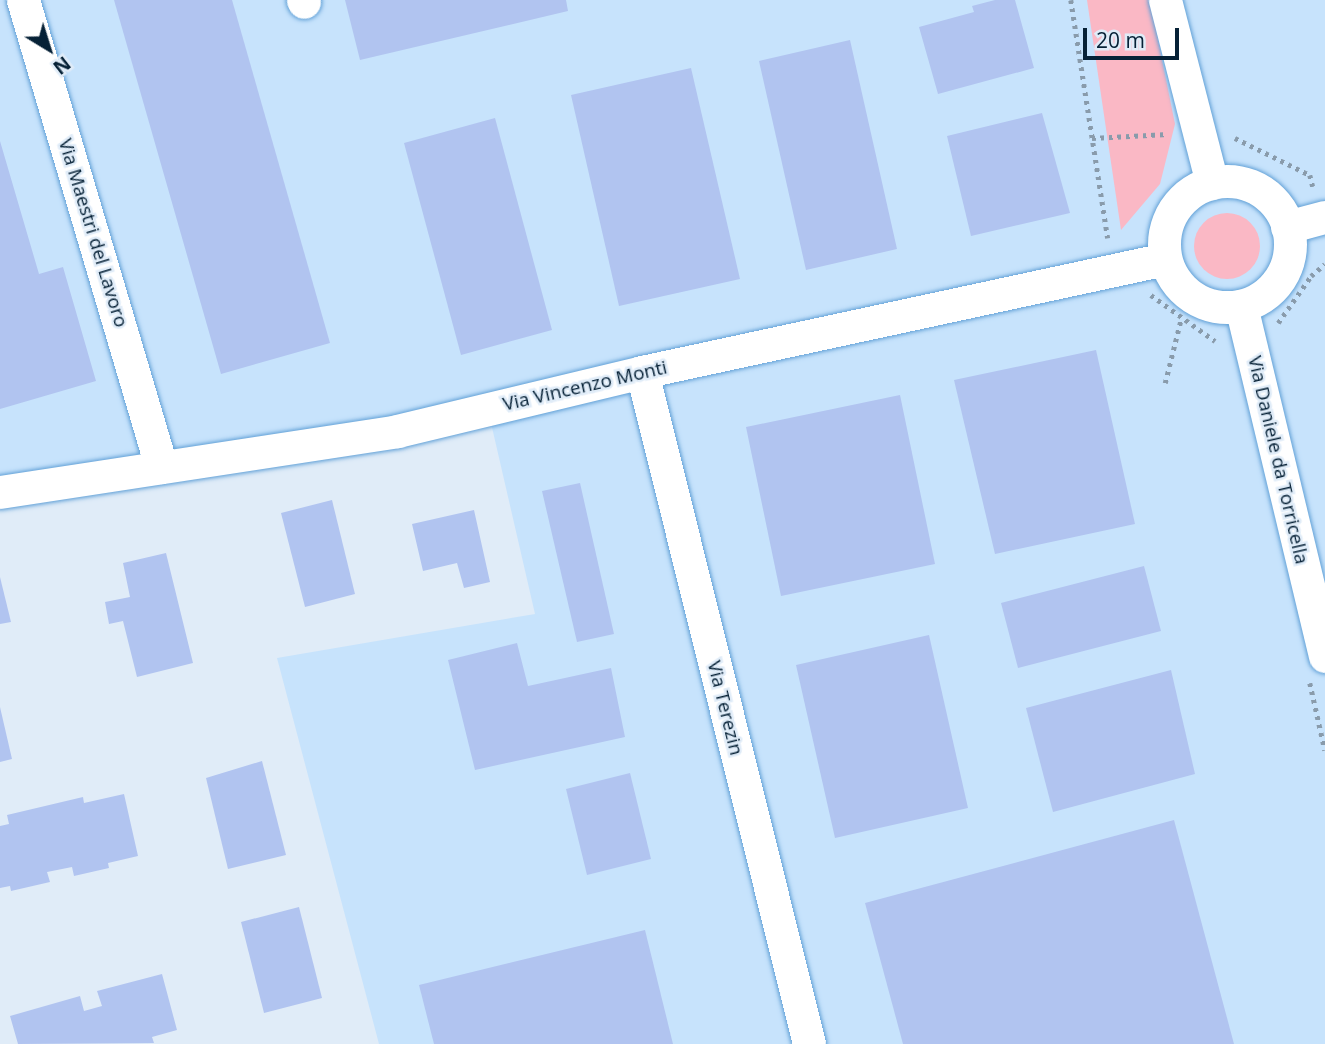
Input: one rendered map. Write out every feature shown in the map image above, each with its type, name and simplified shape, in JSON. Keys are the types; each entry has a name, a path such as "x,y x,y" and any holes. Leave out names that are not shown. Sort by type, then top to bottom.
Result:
{"street":[{"name":"Via Maestri del Lavoro","path":"23,0 161,467"},
{"path":"1165,0 1212,183"},
{"path":"1231,181 1250,186 1266,195 1279,209 1287,227 1290,247 1286,267 1275,284 1260,298 1241,306 1221,307 1194,297 1173,277 1166,259 1164,240 1168,220 1178,203 1194,191 1212,183 1231,181"},
{"path":"1287,227 1325,217"},
{"name":"Via Vincenzo Monti","path":"0,492 397,431 642,372 1166,259"},
{"name":"Via Daniele da Torricella","path":"1241,306 1325,656"},
{"name":"Via Terezin","path":"642,372 809,1044"}],"path":[{"path":"1071,0 1114,271 1144,290 1181,320 1217,342"},
{"path":"1276,327 1311,276 1325,264"},
{"path":"1165,383 1181,320"}],"shaded area":[{"path":"0,0 1325,0 1325,1044 379,1044 277,658 535,614 488,410 0,492"},
{"path":"1087,0 1150,0 1175,124 1160,184 1121,230"},
{"path":"1227,213 1240,216 1250,223 1257,233 1260,246 1257,259 1250,269 1240,276 1227,279 1214,276 1204,269 1197,259 1194,246 1197,233 1204,223 1214,216"}],"building":[{"path":"114,0 232,0 330,343 221,374"},
{"path":"345,0 566,0 568,11 360,60"},
{"path":"995,0 1015,0 1034,68 938,94 919,27 974,12 972,6"},
{"path":"850,40 897,249 806,270 759,61"},
{"path":"691,68 740,279 619,306 571,95"},
{"path":"1042,113 1070,213 971,236 947,136"},
{"path":"495,118 552,330 461,355 404,143"},
{"path":"0,141 39,274 63,267 96,381 0,409"},
{"path":"1096,350 1135,524 995,554 954,380"},
{"path":"900,395 935,564 781,596 746,427"},
{"path":"580,483 614,634 577,642 542,491"},
{"path":"332,500 355,594 305,607 281,513"},
{"path":"474,510 490,582 464,588 457,563 423,571 412,524"},
{"path":"166,553 193,663 137,677 123,621 109,624 105,602 130,597 123,563"},
{"path":"1144,566 1161,631 1018,668 1001,603"},
{"path":"0,577 11,622 0,624"},
{"path":"929,635 968,808 835,838 796,665"},
{"path":"517,643 528,686 611,668 625,737 475,770 448,660"},
{"path":"1171,670 1195,774 1053,812 1026,708"},
{"path":"0,707 12,759 0,762"},
{"path":"262,761 286,855 228,869 206,778"},
{"path":"630,773 651,859 587,875 566,789"},
{"path":"124,794 138,856 108,863 109,868 74,876 72,867 47,872 50,882 11,891 10,886 0,888 0,826 9,824 7,815 83,797 84,803"},
{"path":"1174,820 1234,1044 903,1044 865,903"},
{"path":"299,907 322,998 264,1013 241,922"},
{"path":"645,930 673,1044 434,1044 419,985"},
{"path":"162,974 177,1030 152,1037 154,1043 18,1044 10,1016 80,996 84,1011 102,1006 97,991"}]}
